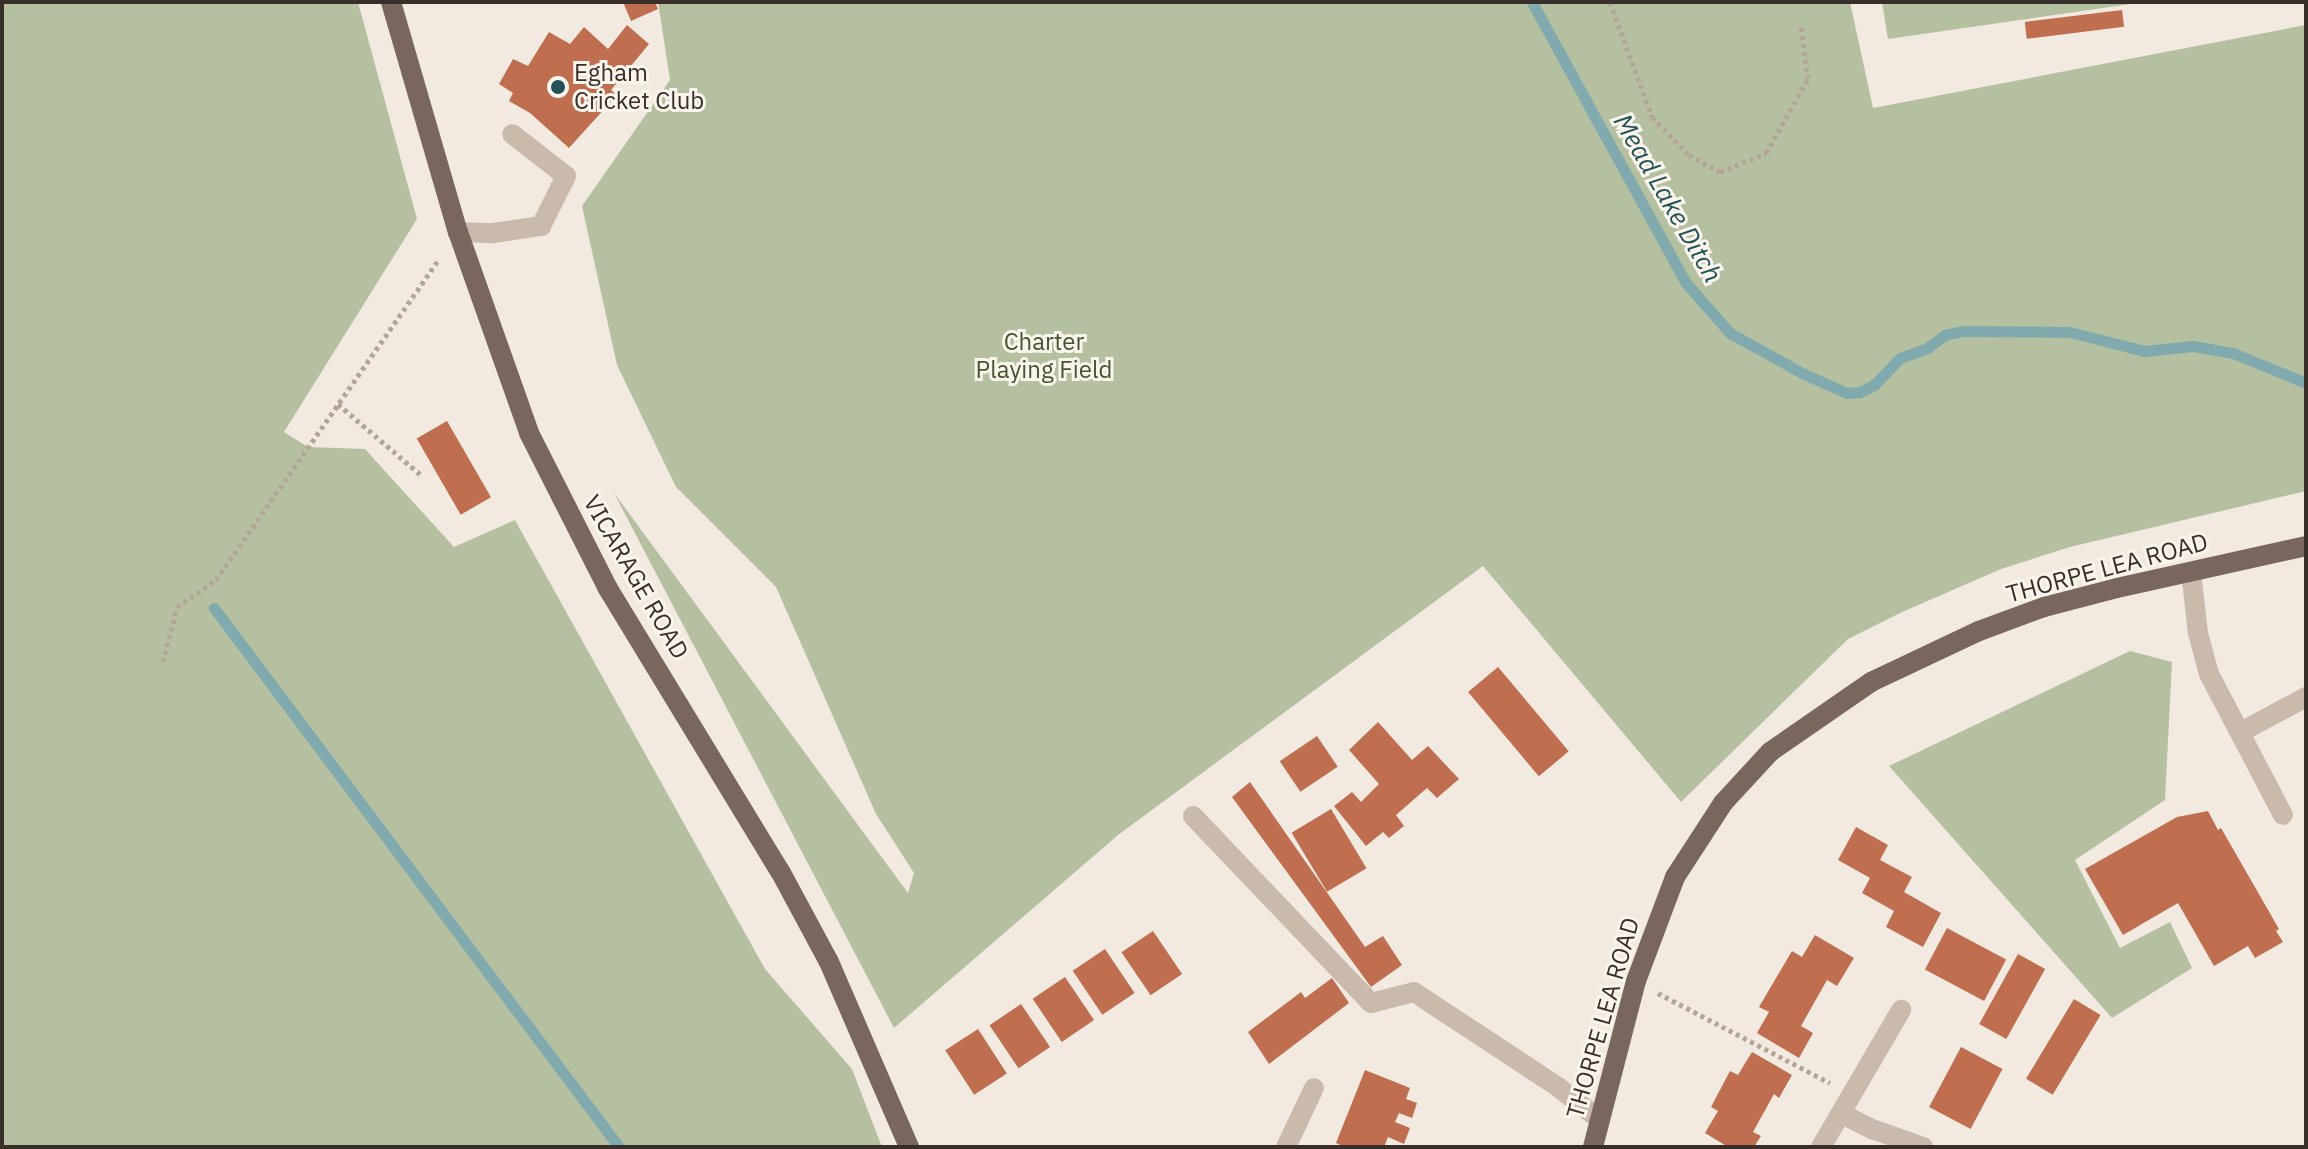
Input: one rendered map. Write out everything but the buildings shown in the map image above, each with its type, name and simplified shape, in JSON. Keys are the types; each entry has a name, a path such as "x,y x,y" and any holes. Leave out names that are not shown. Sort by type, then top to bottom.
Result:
{"main road":[{"name":"VICARAGE ROAD","path":"391,2 458,232 524,420 607,587 780,871 829,962 909,1147"},
{"name":"THORPE LEA ROAD","path":"1593,1147 1636,981 1675,877 1723,803 1770,752 1871,682 1979,631 2044,607 2306,546"}],"street":[{"path":"458,232 493,233 541,226 566,176 512,134"},
{"path":"2191,572 2198,633 2209,674 2283,815"},
{"path":"2241,732 2306,697"},
{"path":"1193,816 1371,1003 1414,992 1558,1087 1599,1119"},
{"path":"1821,1147 1901,1010"},
{"path":"1286,1147 1314,1088"},
{"path":"1842,1114 1872,1129 1923,1147"}],"path":[{"path":"1610,2 1652,117 1689,155 1720,172 1766,153 1808,79 1801,26"},
{"path":"163,662 177,607 216,580 458,232"},
{"path":"338,404 421,475"},
{"path":"1636,981 1853,1095"}],"green space":[{"path":"2,2 358,2 417,219 284,432 308,447 365,449 454,547 515,520 765,969 852,1069 882,1147 2,1147"},
{"name":"Charter Playing Field","path":"658,2 1850,2 1873,108 2306,25 2306,491 2070,547 2001,569 1900,613 1848,639 1681,802 1483,566 1118,835 894,1028 614,493 908,893 914,873 876,814 776,587 676,487 617,365 582,206 670,80"},
{"path":"1882,2 2145,2 1888,39"},
{"path":"2130,651 2172,662 2165,800 2075,860 2120,948 2170,922 2192,968 2112,1018 1889,766"}],"waterway":[{"name":"Mead Lake Ditch","path":"1532,2 1686,283 1730,333 1804,374 1847,393 1860,392 1874,385 1900,358 1927,348 1945,335 1963,331 2070,332 2144,351 2193,346 2233,353 2306,383"},
{"path":"214,608 619,1147"}],"place":[{"name":"Egham Cricket Club","path":"558,87"}]}
